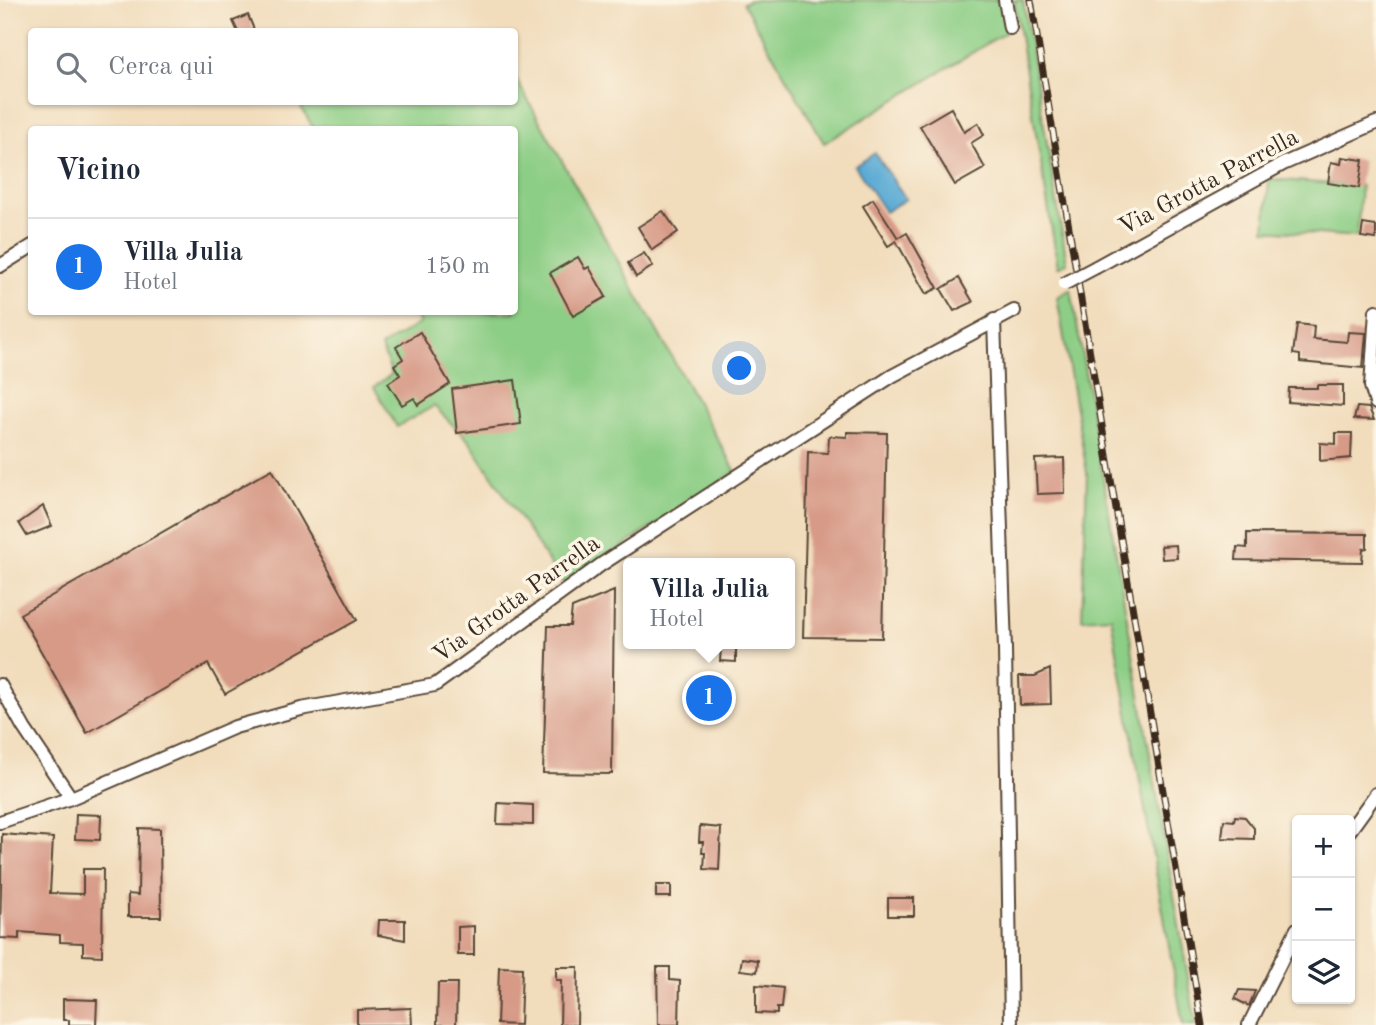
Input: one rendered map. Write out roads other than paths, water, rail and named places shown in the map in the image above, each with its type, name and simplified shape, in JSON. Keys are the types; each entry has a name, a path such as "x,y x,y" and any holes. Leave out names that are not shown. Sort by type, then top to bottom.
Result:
{"street":[{"path":"1005,0 1010,28"},
{"name":"Via Grotta Parrella","path":"1064,284 1283,164 1376,123"},
{"path":"0,266 28,248"},
{"name":"Via Grotta Parrella","path":"0,822 71,798 235,727 301,709 435,685 602,564 892,376 1014,311"},
{"path":"1376,311 1371,386 1376,403"},
{"path":"994,320 1005,649 1012,1025"},
{"path":"0,685 24,728 71,798"},
{"path":"1355,823 1376,794"},
{"path":"1249,1025 1292,939"}],"water":[{"path":"875,153 906,199 885,212 855,166"}],"railway":[{"path":"1031,0 1202,1025"}],"place":[{"name":"Villa Julia","path":"709,698"}]}
